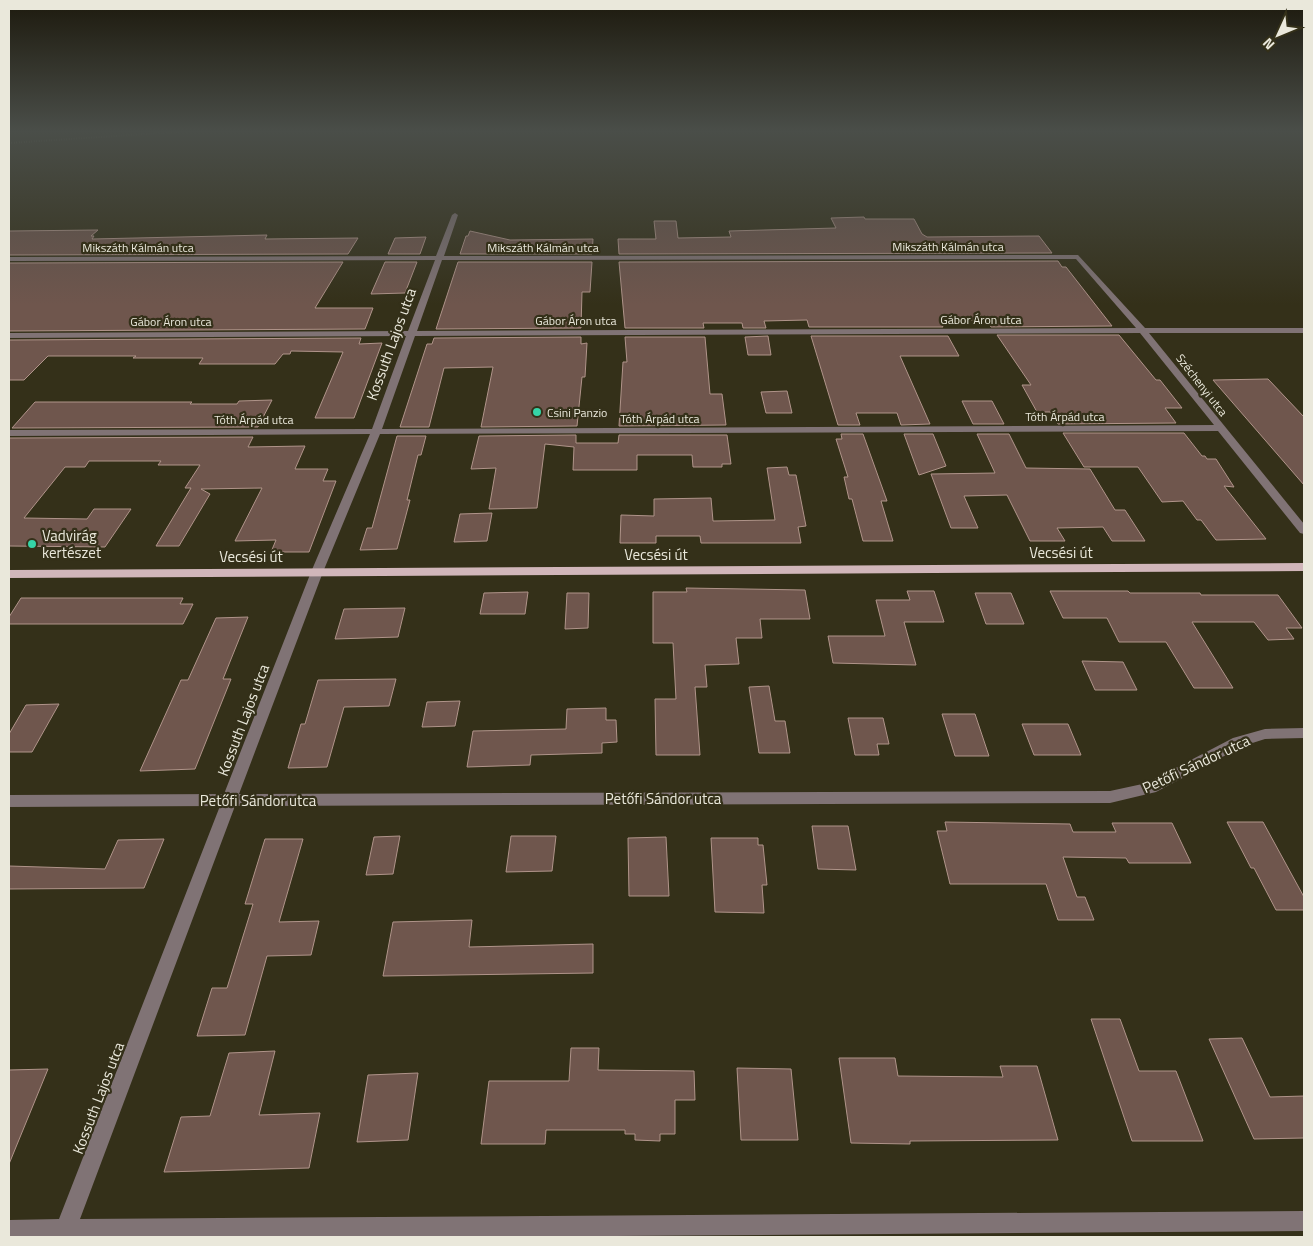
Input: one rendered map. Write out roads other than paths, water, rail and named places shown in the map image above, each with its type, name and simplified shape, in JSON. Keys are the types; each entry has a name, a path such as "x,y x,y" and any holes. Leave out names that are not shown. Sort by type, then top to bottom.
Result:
{"main road":[{"name":"Vecsési út","path":"9,574 1304,567"}],"street":[{"name":"Kossuth Lajos utca","path":"63,1233 317,572 376,431 455,215"},
{"name":"Mikszáth Kálmán utca","path":"9,259 1078,257"},
{"name":"Széchenyi utca","path":"1078,257 1143,331 1304,530"},
{"name":"Gábor Áron utca","path":"9,335 1304,330"},
{"name":"Tóth Árpád utca","path":"9,433 1220,428"},
{"name":"Petőfi Sándor utca","path":"9,801 1110,797 1151,788 1238,742 1265,734 1304,733"},
{"path":"9,1230 63,1233 1304,1221"}],"place":[{"name":"Csini Panzio","path":"537,412"},
{"name":"Vadvirág kertészet","path":"32,544"}]}
